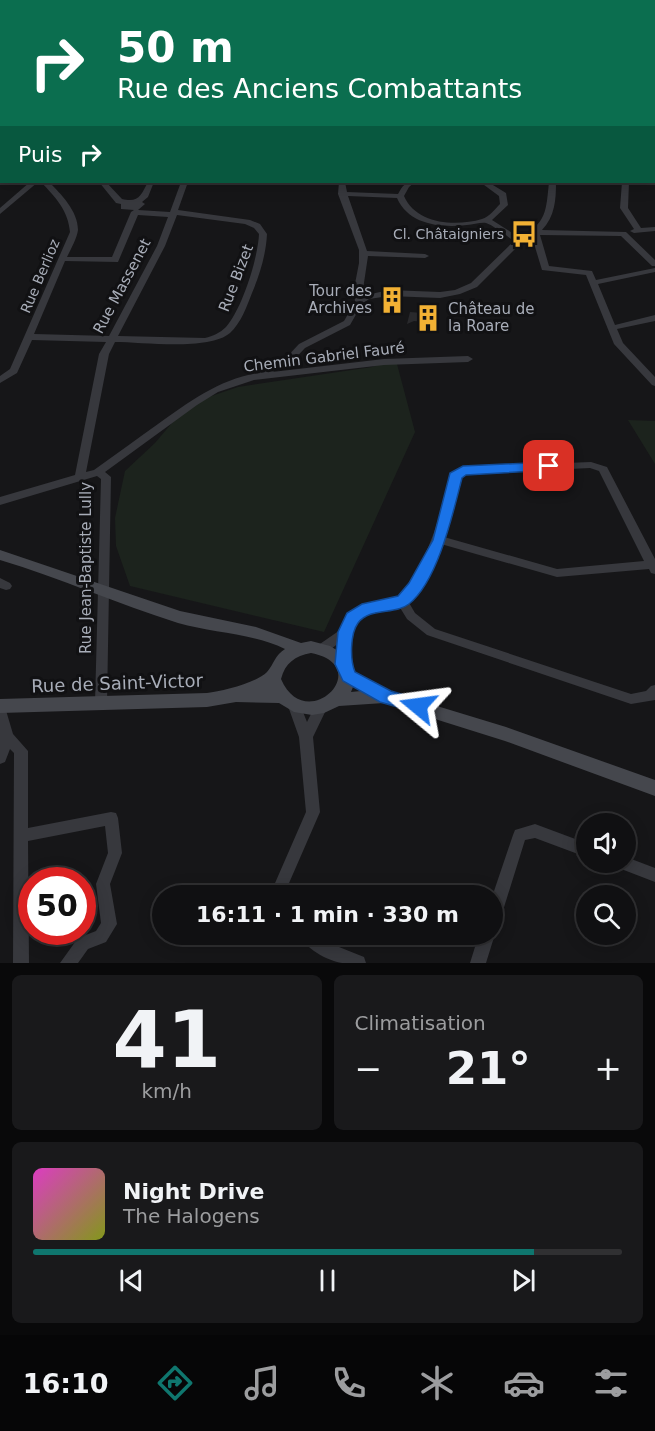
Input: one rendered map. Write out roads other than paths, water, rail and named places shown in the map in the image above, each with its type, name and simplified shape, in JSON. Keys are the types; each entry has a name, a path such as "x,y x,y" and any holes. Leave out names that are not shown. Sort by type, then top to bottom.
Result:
{"main road":[{"path":"0,555 181,617 262,634 300,649 321,649 332,652 346,670 386,697 506,734 655,788"},
{"path":"262,634 273,646 276,670 275,689 287,701 308,709 321,708 338,699 386,697"},
{"path":"276,670 290,653 300,649"},
{"name":"Rue de Saint-Victor","path":"236,695 276,670"},
{"path":"338,699 347,686 346,670"},
{"name":"Rue de Saint-Victor","path":"0,709 207,700 236,695 287,701"}],"street":[{"path":"468,0 480,0"},
{"path":"0,212 33,183"},
{"name":"Rue Berlioz","path":"0,380 14,371 74,232 74,221 68,208 46,183"},
{"path":"103,183 119,201 125,203 138,201 144,197 151,183"},
{"name":"Rue Massenet","path":"80,478 104,354 161,246 185,183"},
{"path":"253,377 287,362 302,346 348,323 358,302 357,292 363,253 342,194 342,183"},
{"path":"410,183 400,196 402,205 409,212 439,223 471,224 487,220 504,205 503,195 485,183"},
{"path":"358,302 366,297 389,293 440,295 457,292 474,285 520,240 535,232 545,222 554,183"},
{"path":"625,183 624,208 639,230"},
{"path":"342,194 400,196"},
{"path":"63,259 116,260 134,211 140,207 138,201"},
{"path":"125,203 124,207 134,211 174,214"},
{"name":"Rue Bizet","path":"29,338 207,341 228,330 261,258 263,234 257,226 247,222 174,214"},
{"path":"487,220 520,240"},
{"path":"535,232 609,236 655,229"},
{"path":"535,232 545,268 589,273 619,344 655,383"},
{"path":"623,234 655,264"},
{"path":"363,253 425,256"},
{"path":"593,283 655,270"},
{"path":"612,328 655,318"},
{"name":"Chemin Gabriel Fauré","path":"0,501 98,472 215,390 253,377 384,362 468,359"},
{"path":"346,670 346,632 353,617 368,608 402,601 427,567 440,540 455,476 463,471 591,465 603,469 654,567 557,573 440,540"},
{"name":"Rue Jean-Baptiste Lully","path":"98,472 106,477 101,703"},
{"path":"402,601 411,616 431,632 631,699 650,696 655,690"},
{"path":"321,649 346,632"},
{"path":"281,885 314,812 306,736 287,701"},
{"path":"306,736 321,708"},
{"path":"0,709 7,737 21,751 21,963"},
{"path":"0,758 7,737"},
{"path":"21,836 111,818 115,854 103,884 109,924 101,937 83,943 68,963"},
{"path":"503,887 520,835 535,831 576,846"},
{"path":"636,868 655,875"},
{"path":"318,945 358,963"},
{"path":"478,963 484,945"}],"place":[{"name":"Cl. Châtaigniers","path":"524,234"},
{"name":"Tour des Archives","path":"392,300"},
{"name":"Château de la Roare","path":"428,318"}]}
